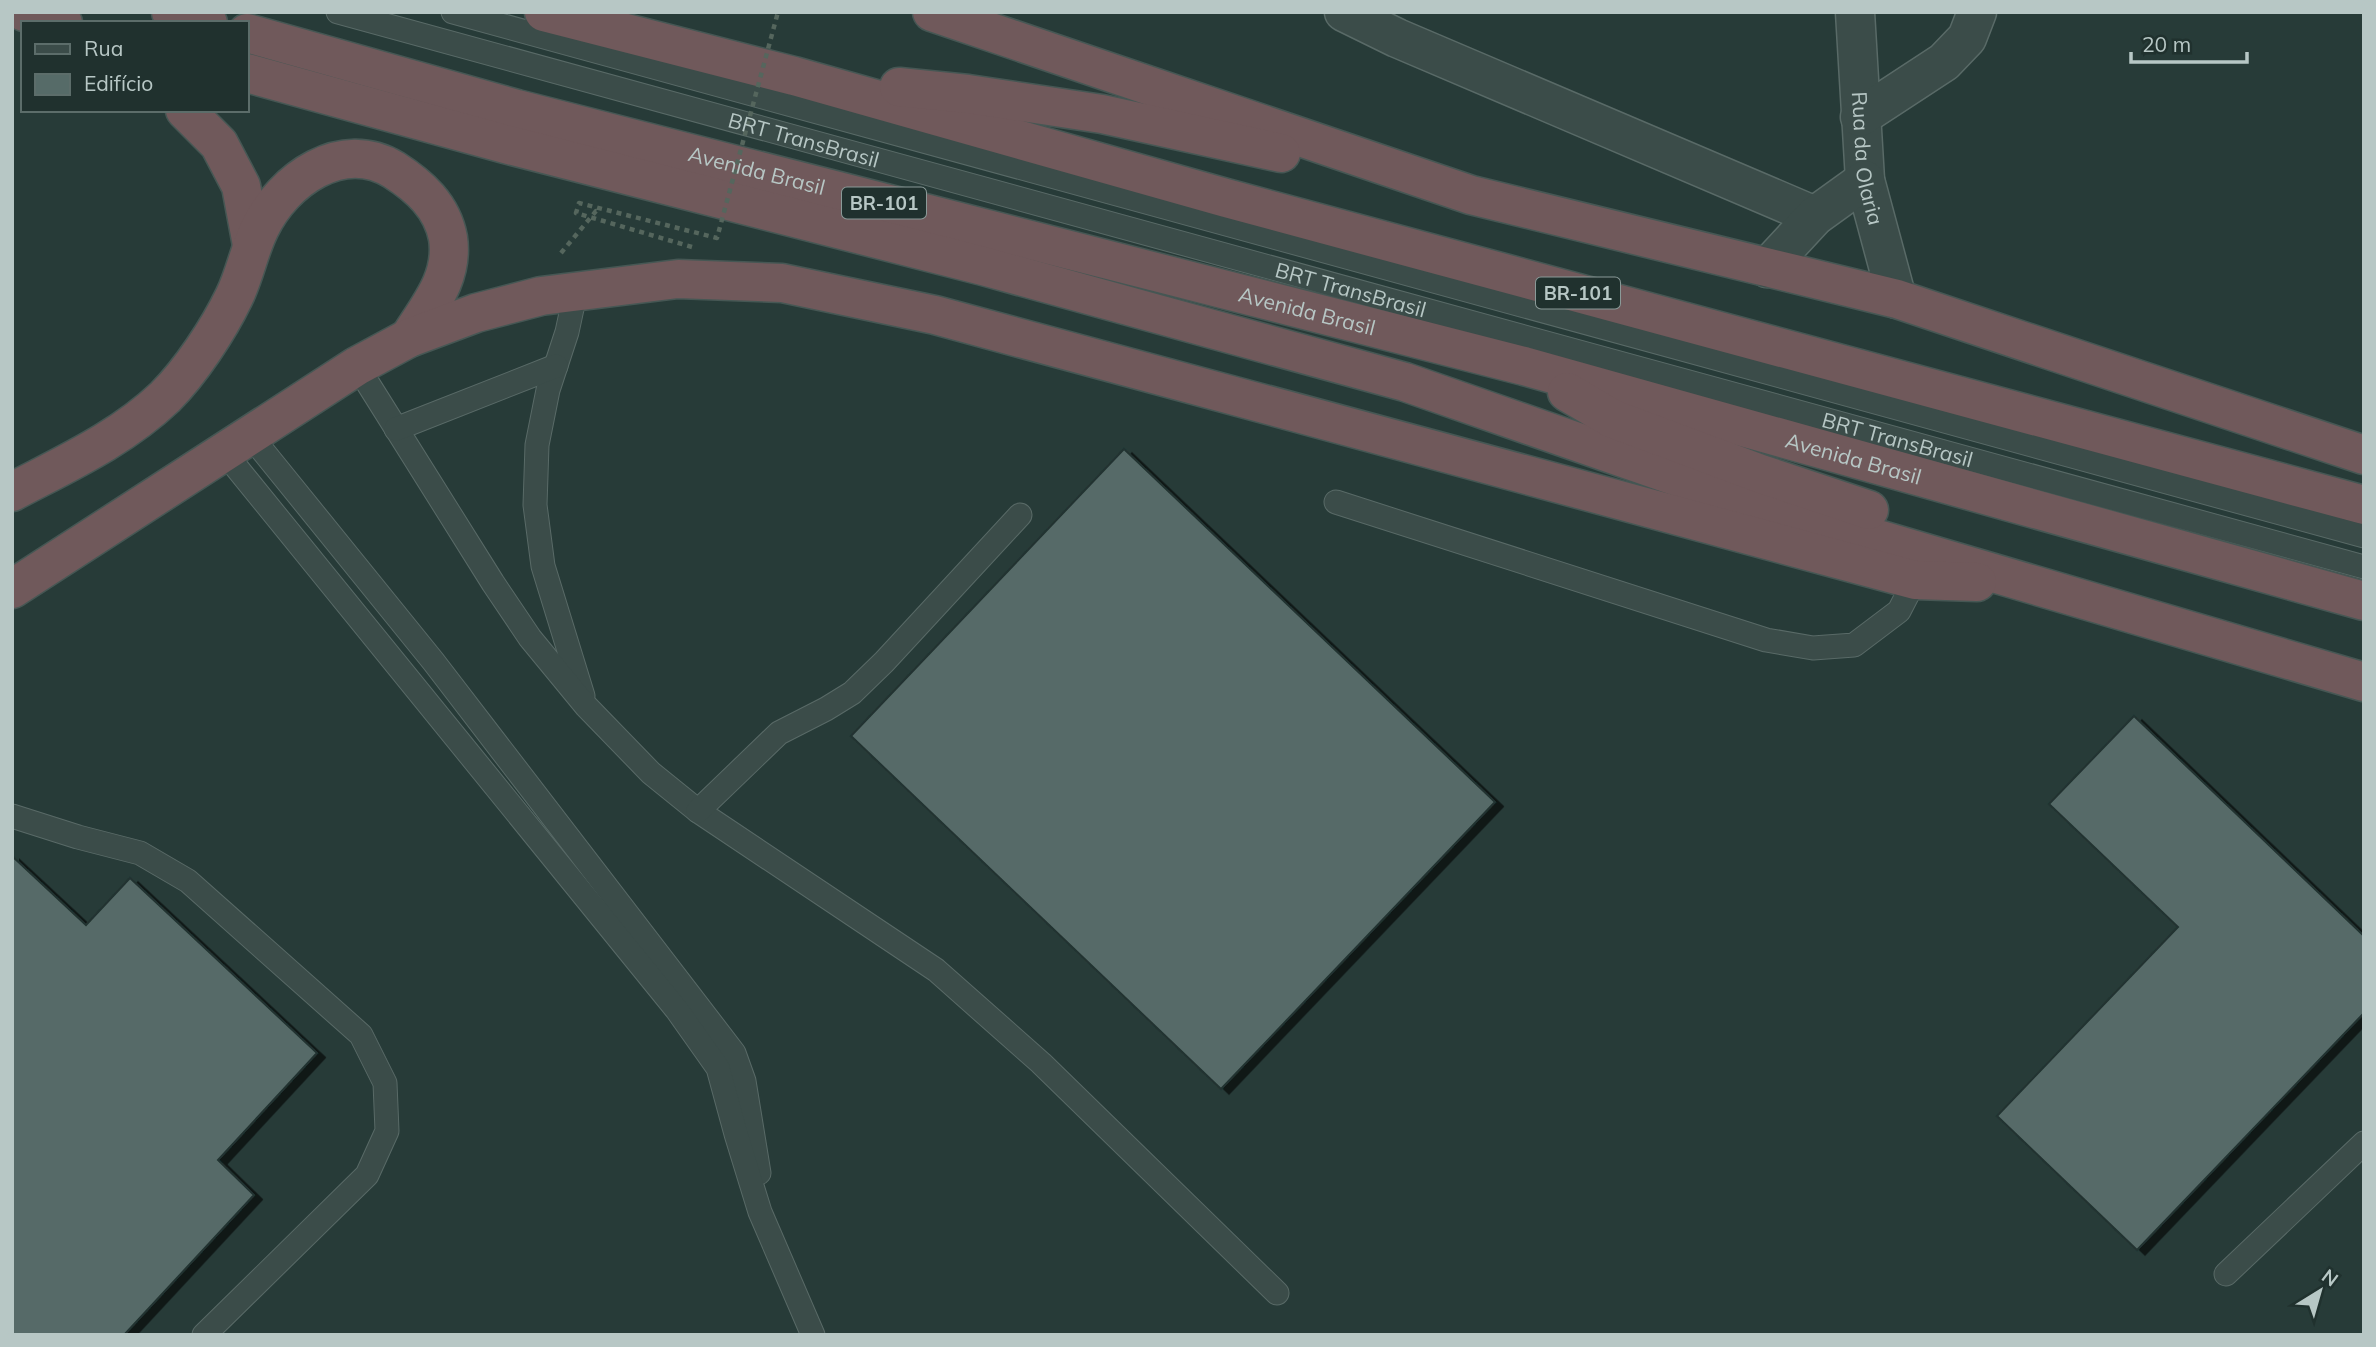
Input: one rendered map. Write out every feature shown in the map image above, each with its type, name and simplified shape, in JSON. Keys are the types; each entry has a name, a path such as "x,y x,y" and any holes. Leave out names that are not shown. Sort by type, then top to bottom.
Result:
{"highway":[{"path":"24,12 56,21"},
{"path":"171,12 201,21"},
{"name":"BR-101","path":"544,12 794,76 1239,202 2364,505"},
{"path":"915,12 948,15 1471,195"},
{"name":"Avenida Brasil","path":"248,33 517,109 1524,366 2364,601"},
{"name":"Avenida Brasil","path":"248,73 518,147 983,266 1405,382 1735,497 2364,682"},
{"path":"794,76 968,94 1102,114 1471,195 1897,299 2364,455"},
{"path":"188,112 219,144 241,186 252,245"},
{"path":"12,492 107,442 165,396 209,342 236,295 252,245 273,205 313,170 337,159 363,160 390,168 419,186 438,209 447,235 450,262 437,294 409,338"},
{"name":"Avenida Brasil","path":"12,589 357,366 409,338 476,313 685,263 935,315 1915,580 2032,583"},
{"path":"1524,366 1613,419 1761,474 2194,617 2292,660"}],"street":[{"path":"1344,12 1397,38 1815,216"},
{"name":"Rua da Olaria","path":"1855,12 1865,180 1897,299"},
{"path":"1860,117 1944,62 1967,38 1977,12"},
{"path":"1767,268 1815,216 1865,180"}],"lane":[{"name":"BRT TransBrasil","path":"338,12 2364,567"},
{"name":"BRT TransBrasil","path":"453,12 2364,536"},
{"path":"558,293 556,366 548,390 537,445 535,505 542,566 586,706"},
{"path":"357,366 530,638 586,706 651,773 698,811 936,970 1041,1063 1277,1293"},
{"path":"396,429 556,366"},
{"path":"237,443 677,1010 718,1068 760,1212 813,1335"},
{"path":"1336,502 1766,640 1813,648 1854,645 1899,611 1915,580"},
{"path":"698,811 779,733 852,693 1020,516"},
{"path":"12,816 141,853 188,881 361,1035 385,1083 387,1131 367,1175 204,1335"},
{"path":"2226,1274 2364,1143"}],"path":[{"path":"558,293 543,275 596,211 697,235 685,263 576,214 579,203 717,238 778,12"}],"building":[{"path":"1124,449 1495,802 1221,1089 851,736"},
{"path":"2134,716 2364,936 2364,1013 2137,1250 1997,1116 2178,927 2049,804"},
{"path":"12,856 86,925 130,878 317,1053 218,1160 254,1195 124,1335 12,1335"}]}
